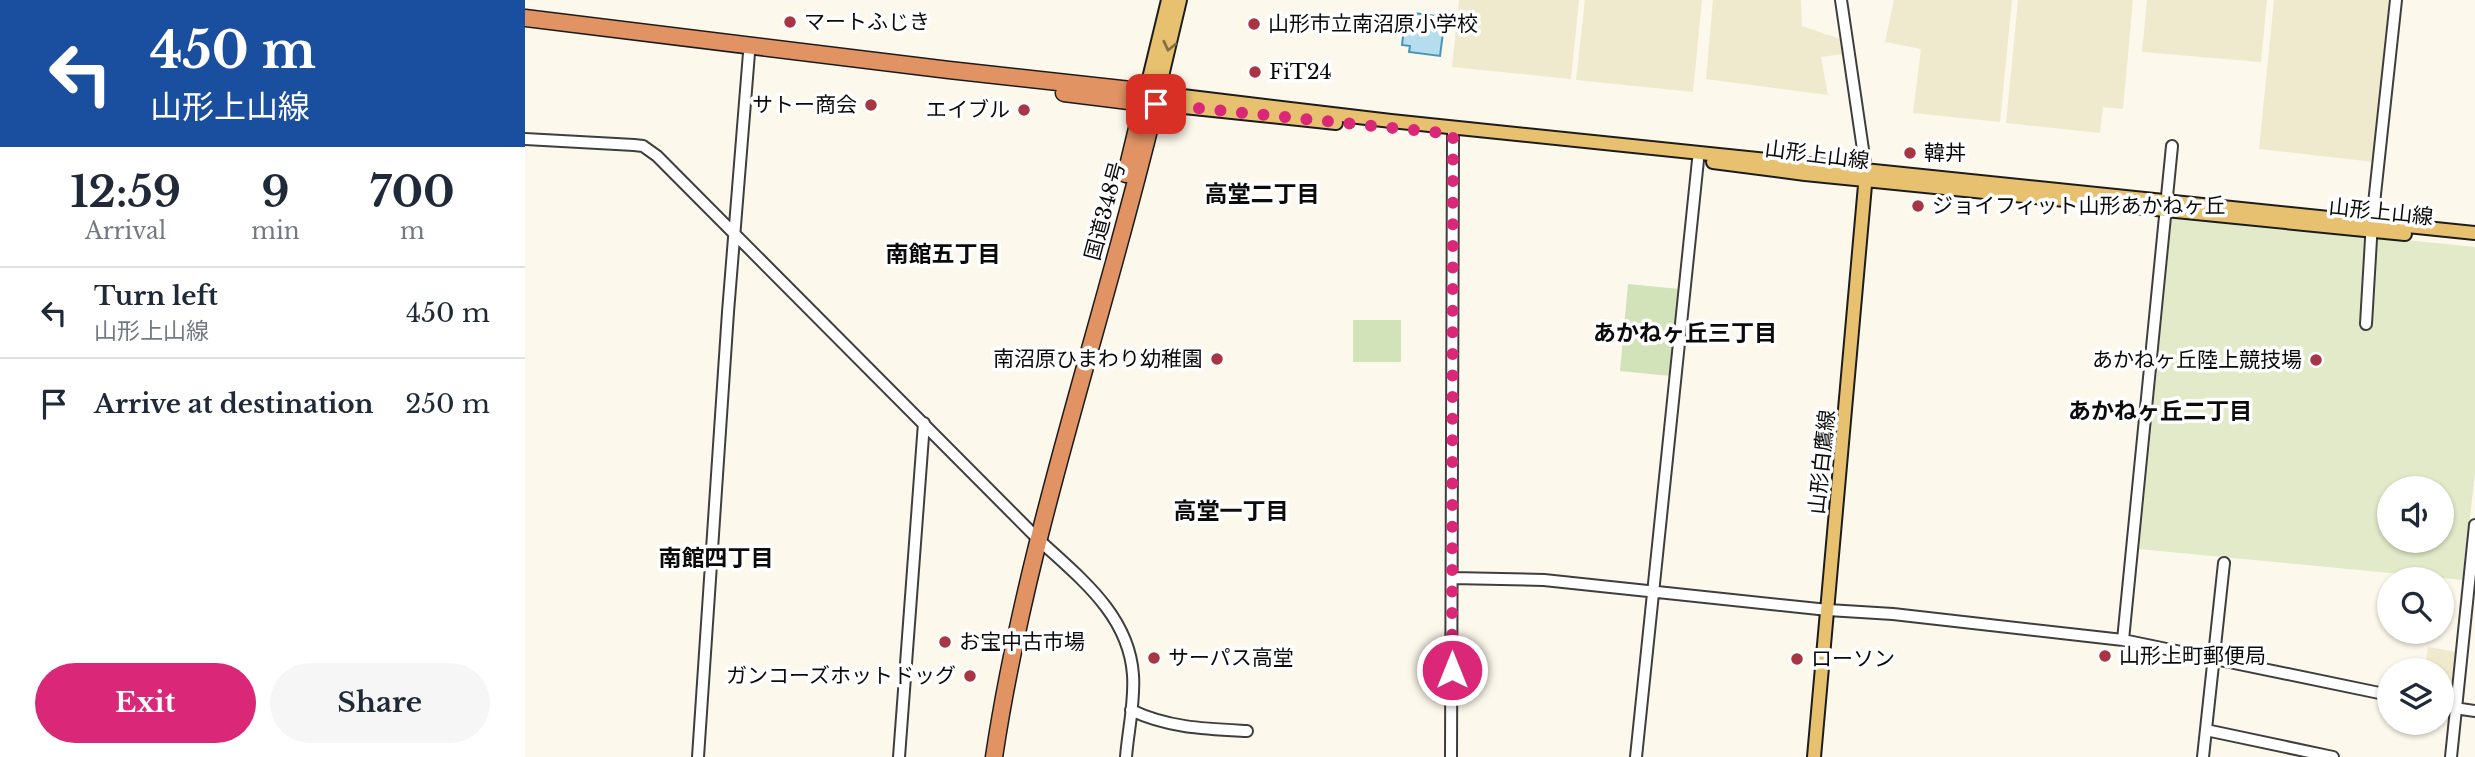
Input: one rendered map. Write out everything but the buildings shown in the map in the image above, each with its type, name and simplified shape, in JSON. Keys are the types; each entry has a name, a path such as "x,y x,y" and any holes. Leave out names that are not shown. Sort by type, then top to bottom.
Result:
{"highway":[{"path":"525,18 949,70 1151,98"},
{"path":"525,25 1151,98"},
{"name":"国道348号","path":"987,757 998,693 1036,537 1151,98"},
{"name":"国道348号","path":"994,757 1005,684 1036,537"}],"main road":[{"path":"1151,98 1168,0"},
{"path":"1151,98 1180,0"},
{"name":"山形上山線","path":"1151,98 1453,134 1866,175"},
{"name":"山形上山線","path":"1151,98 1391,121 2167,206 2475,233"},
{"name":"山形白鷹線","path":"1814,757 1866,175"},
{"name":"山形上山線","path":"2372,226 2475,240"}],"street":[{"path":"1841,0 1866,175"},
{"path":"2366,324 2372,226 2396,0"},
{"path":"698,757 749,53"},
{"path":"1451,757 1453,134"},
{"path":"525,139 643,146 669,166 1036,537 1092,589 1108,607 1118,624 1132,666 1126,757"},
{"path":"2123,640 2172,146"},
{"path":"1636,757 1698,160"},
{"path":"899,757 924,423"},
{"path":"2451,757 2475,526"},
{"path":"2203,757 2224,563"},
{"path":"1452,578 1544,580 1828,610 1893,614 2123,640 2377,693"},
{"path":"2456,709 2475,711"},
{"path":"1131,710 1171,725 1247,731"},
{"path":"2206,730 2333,757"}],"shaded area":[{"path":"1459,0 1579,0 1571,79 1452,67"},
{"path":"1585,0 1702,0 1693,92 1576,80"},
{"path":"1713,0 1801,0 1802,26 1840,39 1843,54 1821,57 1828,95 1706,79"},
{"path":"1894,0 2012,0 2000,122 1913,113 1921,49 1885,42"},
{"path":"2018,0 2133,0 2123,109 2103,107 2100,133 2006,123"},
{"path":"2147,0 2267,0 2261,62 2142,52"},
{"path":"2274,0 2389,0 2374,162 2259,149"},
{"path":"2428,647 2457,652 2454,670 2454,658 2427,658"}],"green space":[{"name":"あかねヶ丘陸上競技場","path":"2172,216 2475,247 2475,473 2463,580 2454,579 2454,567 2377,567 2377,572 2139,549"},
{"path":"1628,284 1679,289 1670,376 1620,371"},
{"path":"1353,320 1401,320 1401,362 1353,362"}],"water":[{"path":"1406,12 1445,17 1440,56 1409,52 1410,46 1402,45"}],"place":[{"name":"マートふじき","path":"790,22"},
{"name":"山形市立南沼原小学校","path":"1254,24"},
{"name":"FiT24","path":"1255,72"},
{"name":"サトー商会","path":"871,105"},
{"name":"エイブル","path":"1024,110"},
{"name":"韓丼","path":"1910,153"},
{"name":"ジョイフィット山形あかねヶ丘","path":"1918,206"},
{"name":"南沼原ひまわり幼稚園","path":"1217,359"},
{"name":"あかねヶ丘陸上競技場","path":"2316,360"},
{"name":"お宝中古市場","path":"945,642"},
{"name":"山形上町郵便局","path":"2105,656"},
{"name":"サーパス高堂","path":"1154,658"},
{"name":"ローソン","path":"1797,659"},
{"name":"ガンコーズホットドッグ","path":"970,676"}],"district":[{"name":"高堂二丁目","path":"1262,194"},
{"name":"南館五丁目","path":"943,254"},
{"name":"あかねヶ丘三丁目","path":"1685,333"},
{"name":"あかねヶ丘二丁目","path":"2160,411"},
{"name":"高堂一丁目","path":"1231,511"},
{"name":"南館四丁目","path":"716,558"}],"route":[{"path":"1156,104 1453,134 1452,670"}]}
